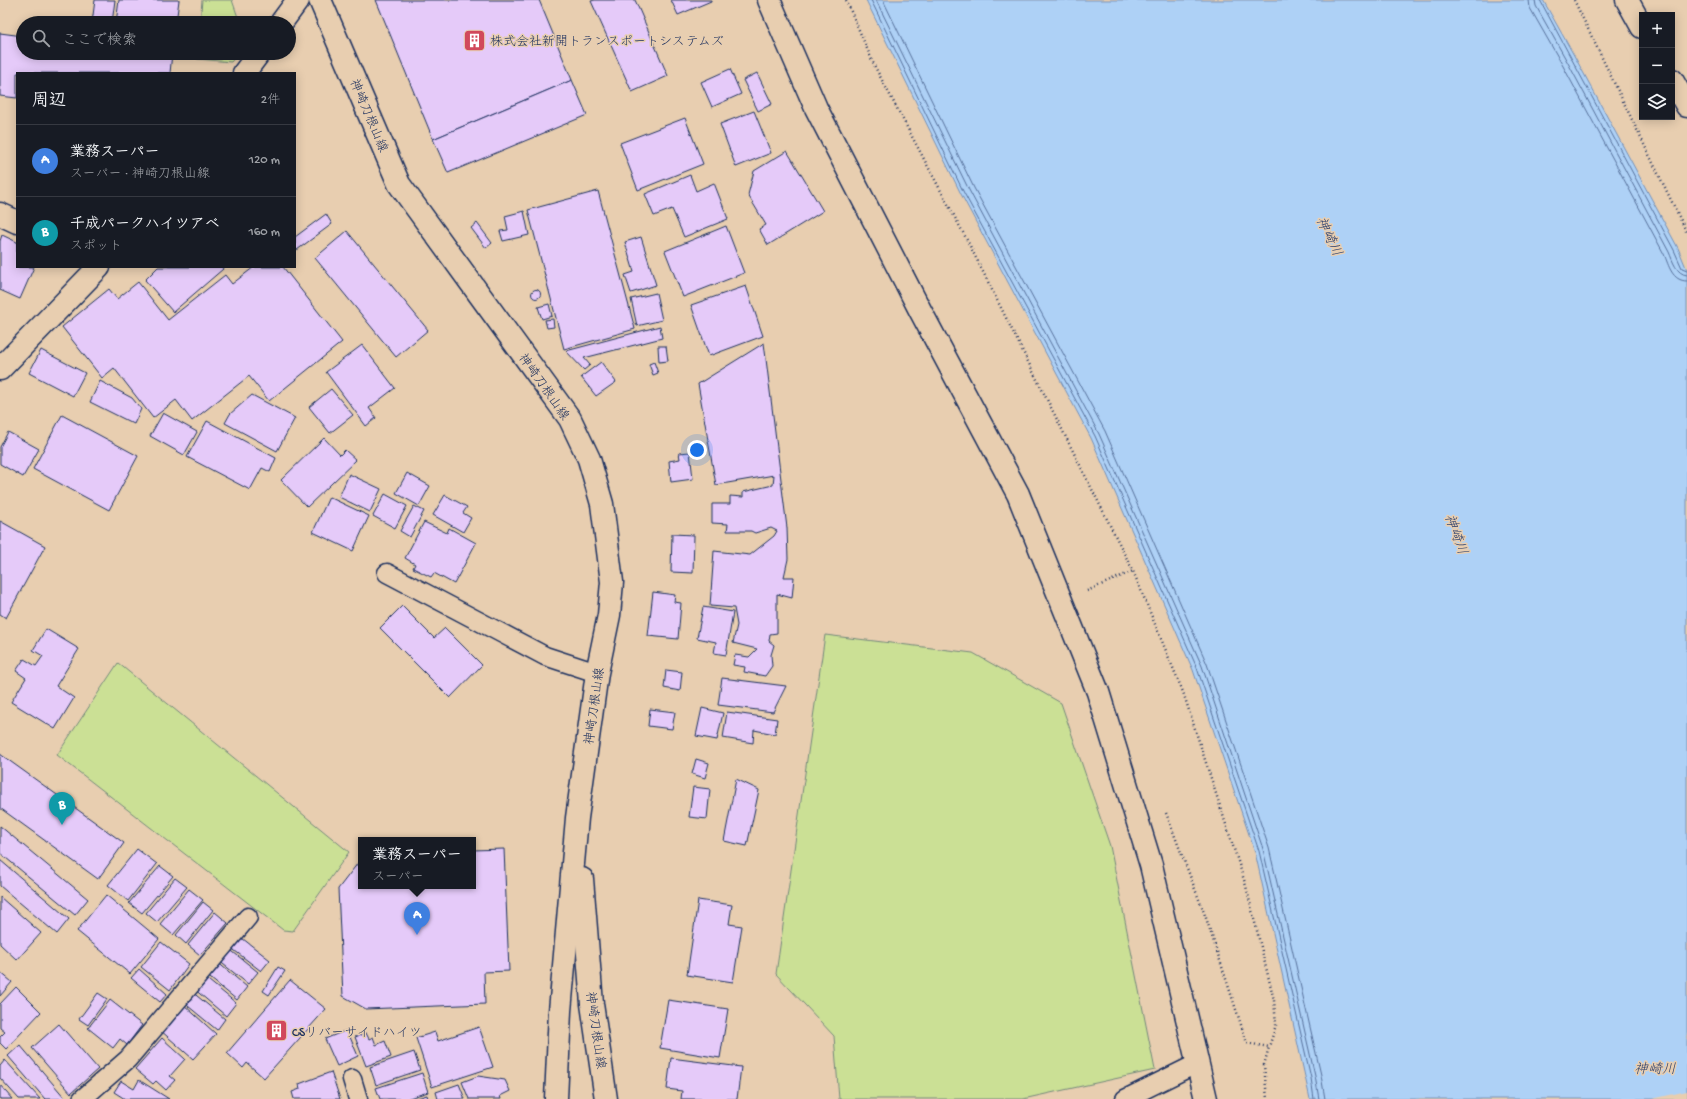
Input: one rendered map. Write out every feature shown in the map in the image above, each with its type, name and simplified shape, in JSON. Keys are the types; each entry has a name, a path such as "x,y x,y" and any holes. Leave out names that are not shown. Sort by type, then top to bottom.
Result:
{"street":[{"path":"286,16 298,0"},
{"name":"神崎刀根山線","path":"320,0 399,184 570,419 589,459 602,504 612,582 609,614 597,672 577,818 560,1011 556,1099"},
{"path":"769,0 816,108 921,312 1018,494 1093,678 1151,865 1206,1099"},
{"path":"1627,0 1639,22"},
{"path":"245,72 254,60"},
{"path":"1674,84 1687,106"},
{"path":"0,214 16,222"},
{"path":"0,370 98,268"},
{"name":"神崎刀根山線","path":"577,818 592,1004 606,1099"}],"lane":[{"path":"387,573 545,656 597,672"},
{"path":"82,1099 128,1059 248,918"},
{"path":"1125,1099 1198,1063"},
{"path":"352,1079 358,1099"}],"path":[{"path":"846,0 875,67 971,247 1133,571 1183,692 1246,886 1274,1000 1276,1025 1264,1065 1267,1099"},
{"path":"1574,0 1687,232"},
{"path":"1092,589 1133,571"},
{"path":"1163,806 1206,918 1247,1043 1269,1047"}],"green space":[{"path":"202,0 232,0 238,16 201,16"},
{"path":"208,60 233,60 231,62"},
{"path":"825,635 973,653 1061,703 1110,846 1155,1070 1023,1099 839,1099 834,1036 776,974"},
{"path":"118,663 349,852 293,931 283,930 57,755"}],"water":[{"name":"神崎川","path":"866,0 1543,0 1678,248 1687,270 1687,1099 1310,1099 1255,852 1193,670 1091,438 961,194"}],"pier":[{"path":"1687,1091 1687,1099 1652,1099"}],"building":[{"path":"95,0 115,0 113,16 93,16"},
{"path":"119,0 179,0 177,16 117,16"},
{"name":"株式会社新開トランスポートシステムズ","path":"376,0 539,0 572,80 433,139"},
{"path":"635,0 668,76 632,92 591,1"},
{"path":"671,0 711,0 711,1 678,15"},
{"path":"0,33 16,35 16,60 171,60 170,72 16,72 16,98 0,96"},
{"path":"730,69 741,94 712,107 701,82"},
{"path":"757,73 772,104 758,111 743,80"},
{"path":"572,80 587,115 448,173 433,139"},
{"path":"754,111 771,153 736,167 720,124"},
{"path":"685,118 703,164 638,190 620,143"},
{"path":"787,151 823,211 768,245 759,229 766,225 748,195 754,171"},
{"path":"690,175 696,191 714,183 728,219 684,237 672,209 654,216 645,194"},
{"path":"598,191 635,329 564,349 528,210"},
{"path":"524,211 529,235 503,241 500,231 508,230 505,216"},
{"path":"326,214 332,224 297,250 296,236"},
{"path":"477,223 492,243 486,248 471,228"},
{"path":"726,226 744,273 683,297 665,251"},
{"path":"347,231 428,330 396,357 315,258"},
{"path":"2,235 16,242 16,268 34,268 20,299 0,290 0,241"},
{"path":"641,237 656,285 631,293 625,275 634,272 625,242"},
{"path":"157,268 223,269 173,312 145,280"},
{"path":"253,268 284,268 342,342 269,401 249,376 192,421 176,400 153,418 114,368 102,378 62,327 109,289 117,299 138,282 168,320 225,275 232,284"},
{"path":"746,286 763,336 709,356 691,305"},
{"path":"536,289 541,294 536,299 531,294"},
{"path":"656,293 662,320 637,326 631,299"},
{"path":"549,304 552,316 542,319 538,307"},
{"path":"553,319 554,327 547,328 545,320"},
{"path":"660,326 662,338 584,358 590,365 584,370 566,351"},
{"path":"764,343 787,528 788,559 784,577 794,577 792,598 777,594 777,633 770,634 769,641 774,645 771,655 772,666 765,676 744,672 745,667 733,665 735,655 749,657 757,649 733,643 737,625 734,608 710,606 714,551 750,555 774,536 777,531 771,528 755,533 751,531 727,531 728,524 712,523 712,504 730,504 730,496 743,497 743,492 773,485 774,475 716,485 698,384"},
{"path":"362,345 395,388 369,408 376,418 366,426 326,372"},
{"path":"658,346 666,346 668,361 659,362"},
{"path":"41,350 85,373 73,396 29,373"},
{"path":"601,362 616,382 596,396 581,377"},
{"path":"654,362 658,373 653,375 649,364"},
{"path":"100,381 132,398 141,409 134,424 90,402"},
{"path":"331,389 353,415 330,433 309,407"},
{"path":"252,395 295,418 277,451 225,423 230,414"},
{"path":"163,413 197,432 184,455 150,436"},
{"path":"62,415 138,456 109,510 33,469"},
{"path":"207,421 276,458 270,472 262,468 250,490 187,457"},
{"path":"8,432 39,449 23,477 0,464 0,447"},
{"path":"324,438 340,455 345,450 356,460 307,507 281,480"},
{"path":"690,452 693,479 671,482 669,461 680,459 679,453"},
{"path":"407,473 430,486 419,506 396,493"},
{"path":"349,474 381,489 370,512 339,497"},
{"path":"385,494 407,506 395,528 373,516"},
{"path":"445,495 467,507 463,513 471,518 463,532 433,515"},
{"path":"329,497 369,516 353,551 313,532"},
{"path":"414,506 424,511 410,537 400,531"},
{"path":"0,521 45,546 6,618 0,614"},
{"path":"424,522 447,533 449,528 476,543 454,584 434,573 431,577 413,568 415,564 405,558"},
{"path":"672,534 694,535 693,573 671,572"},
{"path":"653,592 675,595 674,602 681,603 678,639 648,636"},
{"path":"402,606 434,638 445,628 482,665 450,698 380,628"},
{"path":"703,607 733,612 726,655 714,653 716,642 697,638"},
{"path":"46,629 79,649 56,686 74,698 55,729 11,702 26,678 16,671 24,659 36,666 43,656 33,650"},
{"path":"666,670 682,672 680,691 664,688"},
{"path":"722,678 786,686 773,712 718,705"},
{"path":"702,708 723,713 717,740 696,736"},
{"path":"650,709 675,712 672,729 648,726"},
{"path":"727,712 777,719 775,734 754,730 753,743 723,738"},
{"path":"0,754 124,843 98,879 0,808"},
{"path":"696,759 709,763 705,778 692,774"},
{"path":"736,779 759,790 747,846 724,841"},
{"path":"693,787 710,789 707,819 689,817"},
{"path":"0,826 88,899 75,915 0,853"},
{"path":"137,849 157,864 128,901 108,885"},
{"path":"504,849 509,971 484,972 485,1004 366,1009 343,996 338,889 358,863 358,889 476,889 476,850"},
{"path":"0,860 69,919 57,934 0,886"},
{"path":"160,866 173,876 142,913 129,903"},
{"path":"175,878 187,887 157,922 146,913"},
{"path":"189,889 203,900 173,935 160,924"},
{"path":"106,895 159,939 130,974 77,931"},
{"path":"0,897 41,933 17,960 0,944"},
{"path":"698,900 732,905 729,924 742,926 733,982 687,975"},
{"path":"203,902 213,910 186,944 176,935"},
{"path":"215,912 228,923 200,955 188,945"},
{"path":"238,935 270,960 261,971 230,947"},
{"path":"161,942 189,964 170,990 141,967"},
{"path":"228,948 258,972 248,984 218,960"},
{"path":"216,961 247,987 237,1000 205,974"},
{"path":"278,967 285,971 269,995 263,991"},
{"path":"139,969 167,994 160,1002 131,978"},
{"path":"0,972 12,982 0,996"},
{"path":"203,976 236,1003 226,1016 193,988"},
{"name":"CSリバーサイドハイツ","path":"290,980 326,1009 264,1078 247,1063 243,1068 227,1053"},
{"path":"16,987 41,1012 6,1049 0,1043 0,1037 5,1032 0,1028 0,1004"},
{"path":"191,991 225,1019 217,1030 182,1001"},
{"path":"98,993 107,999 88,1025 79,1019"},
{"path":"110,1000 142,1025 127,1045 120,1039 113,1048 88,1028"},
{"path":"668,1000 728,1009 720,1058 660,1048"},
{"path":"183,1004 216,1034 193,1059 160,1030"},
{"path":"59,1024 98,1069 71,1093 32,1048"},
{"path":"479,1027 493,1067 432,1087 416,1038 435,1032 438,1041"},
{"path":"347,1030 358,1056 337,1066 325,1039"},
{"path":"366,1033 369,1039 373,1037 376,1045 385,1041 391,1057 366,1066 355,1037"},
{"path":"162,1038 185,1059 170,1076 175,1080 166,1090 156,1081 153,1084 135,1069"},
{"path":"20,1045 65,1098 64,1099 45,1099 8,1056"},
{"path":"414,1052 420,1070 376,1085 370,1067"},
{"path":"671,1058 741,1067 737,1099 681,1099 682,1091 667,1089"},
{"path":"5,1060 40,1099 19,1099 0,1078 0,1066"},
{"path":"331,1072 340,1099 294,1099 292,1092 300,1089 299,1084"},
{"path":"422,1073 428,1092 406,1099 380,1099 376,1088"},
{"path":"478,1076 505,1080 510,1091 500,1096 501,1099 469,1099 462,1082"},
{"path":"139,1080 169,1099 125,1099 114,1092 121,1081 134,1089"},
{"path":"459,1084 465,1099 438,1099 436,1092"},
{"path":"0,1085 12,1099 0,1099"},
{"path":"427,1095 428,1099 414,1099"}],"place":[{"name":"株式会社新開トランスポートシステムズ","path":"474,40"},
{"name":"千成パークハイツアベ","path":"62,825"},
{"name":"業務スーパー","path":"417,935"},
{"name":"CSリバーサイドハイツ","path":"276,1031"}]}
